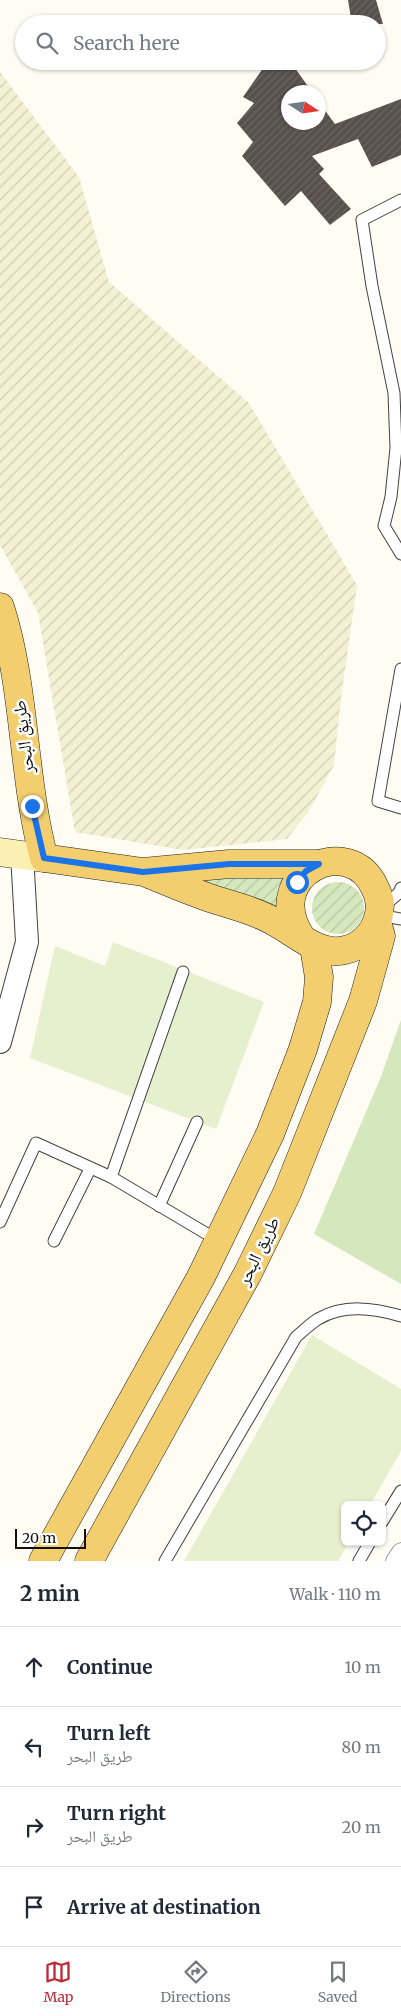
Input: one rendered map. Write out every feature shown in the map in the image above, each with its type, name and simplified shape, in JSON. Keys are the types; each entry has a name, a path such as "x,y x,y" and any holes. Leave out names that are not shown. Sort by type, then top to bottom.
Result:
{"main road":[{"name":"طريق البحر","path":"0,607 7,629 20,702 27,774 37,833 22,855"},
{"path":"22,855 143,872 272,919 307,942 328,951 344,951 358,945 369,936 384,916 372,881 362,870 348,863 334,861 319,864 229,864 143,872"},
{"path":"43,1561 219,1241 270,1134 302,1049 317,1002 320,977 307,942 293,925 290,910 291,896 297,882 306,871 319,864"},
{"name":"طريق البحر","path":"89,1561 248,1273 287,1192 364,1002 381,936 384,916"}],"street":[{"path":"0,1042 27,942 22,855"},
{"path":"395,1561 401,1552"}],"lane":[{"path":"401,200 362,220 372,286 394,393 396,448 391,497 384,526 401,554"},
{"path":"401,669 378,801 401,808"},
{"path":"384,916 401,888"},
{"path":"111,1177 183,972"},
{"path":"159,1206 198,1122"},
{"path":"0,1222 36,1144 111,1177 219,1241"},
{"path":"54,1241 90,1168"},
{"path":"165,1561 296,1337 318,1319 344,1309 376,1309 401,1316"},
{"path":"386,1515 401,1491"},
{"path":"359,1561 368,1546"}],"shaded area":[{"path":"0,72 79,177 109,282 249,403 357,585 341,698 334,765 309,811 287,839 183,850 75,832 38,613 0,545"}],"green space":[{"path":"278,872 285,877 277,891 278,907 193,882"},
{"path":"333,882 343,882 357,889 364,903 364,913 357,927 343,934 333,934 323,930 316,923 312,913 312,903 316,893 323,886"},
{"path":"113,942 264,1002 216,1129 30,1058 55,946 105,966"},
{"path":"401,1020 401,1284 314,1234 380,1079"},
{"path":"312,1335 401,1389 401,1451 372,1501 341,1501 341,1546 347,1546 338,1561 184,1561"}],"building":[{"path":"348,0 376,0 380,15 350,15"},
{"path":"262,70 296,70 307,85 281,85 281,130 326,130 326,112 335,124 401,99 401,155 372,167 358,139 312,156 324,169 319,174 351,209 330,225 301,191 285,206 242,156 253,142 237,123 254,103 243,97"}],"route":[{"path":"32,806 44,858 143,872 229,864 319,864 306,871 297,882"}]}
